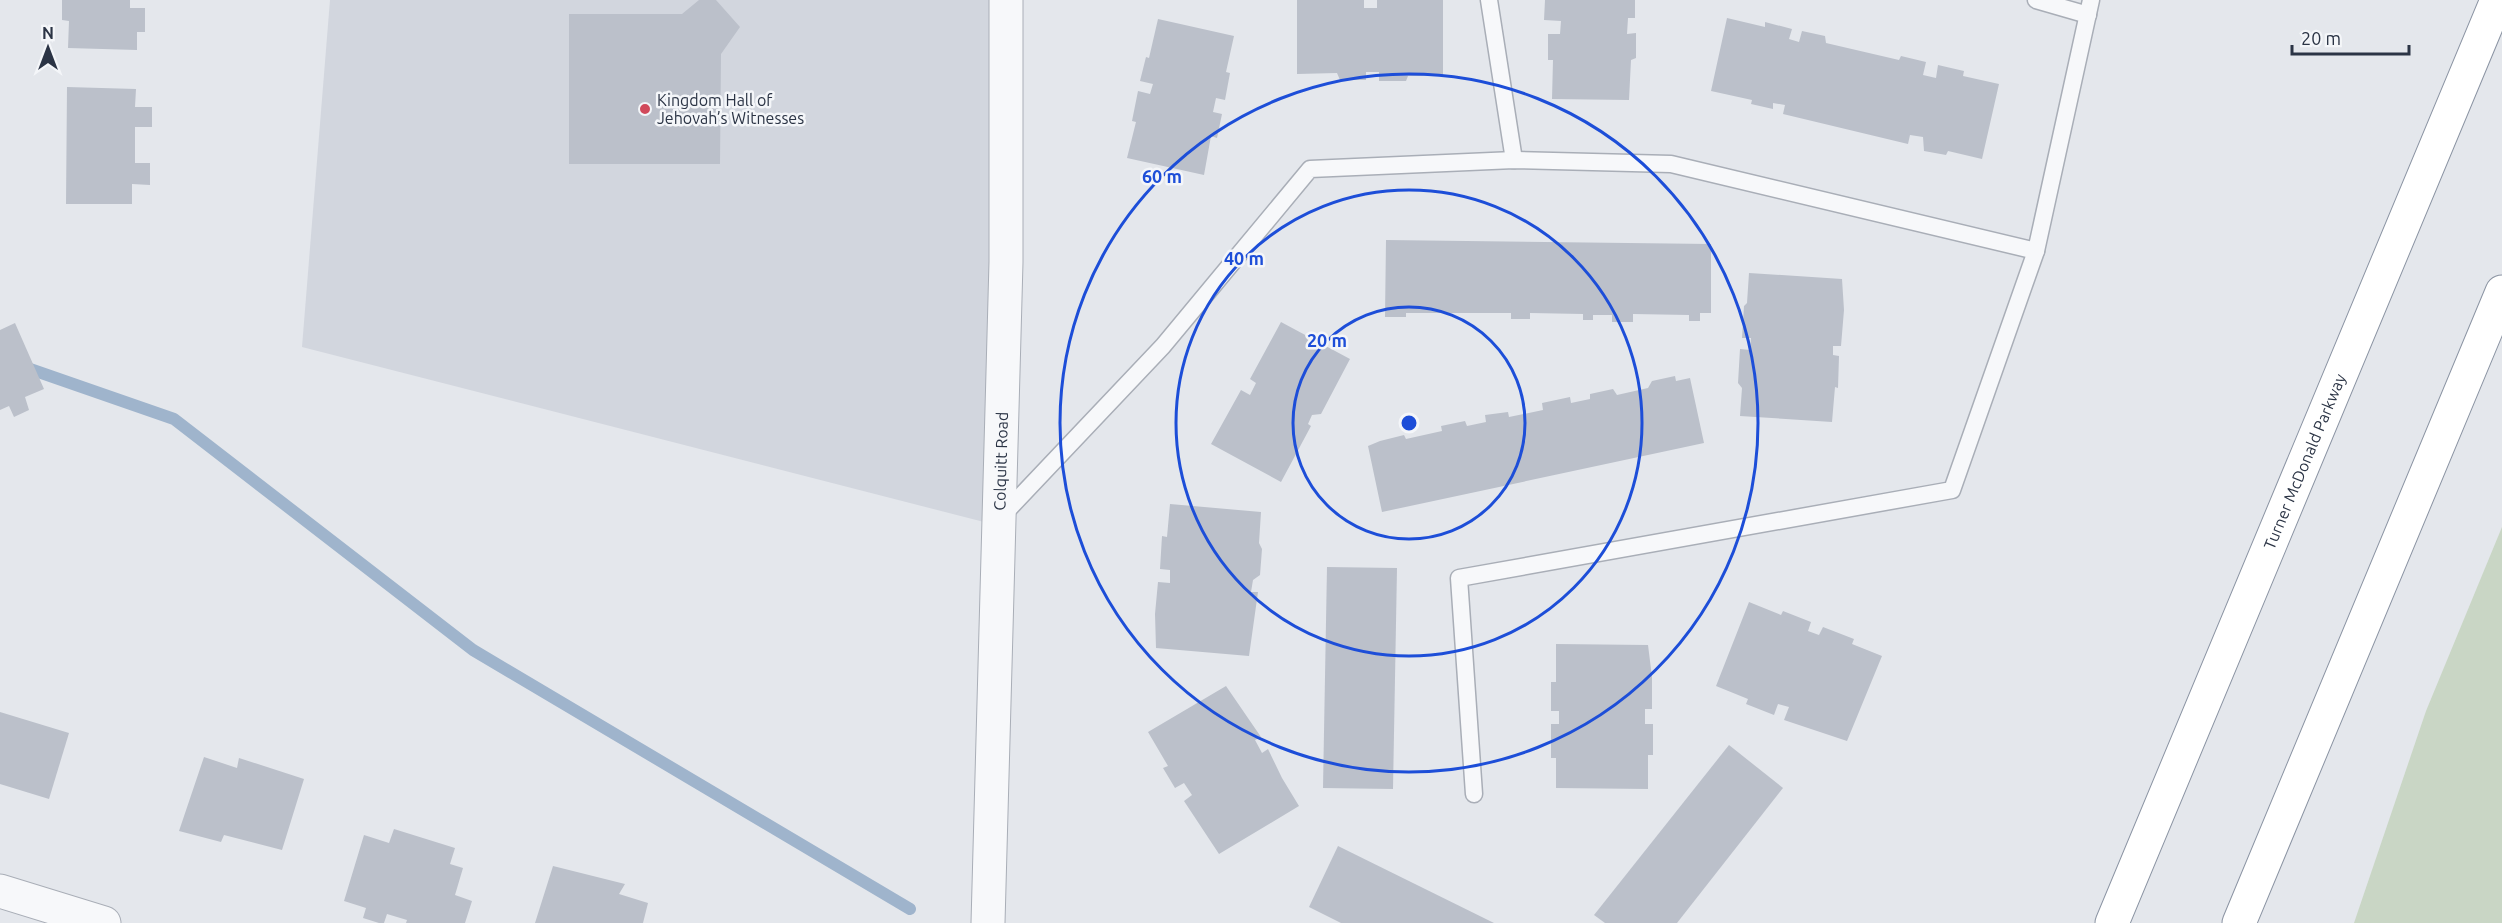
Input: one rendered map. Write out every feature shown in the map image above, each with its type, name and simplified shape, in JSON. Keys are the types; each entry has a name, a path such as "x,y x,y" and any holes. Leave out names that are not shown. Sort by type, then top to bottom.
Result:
{"highway":[{"path":"2318,428 2473,0"},
{"name":"Turner McDonald Parkway","path":"2112,923 2497,0"},
{"path":"2239,923 2502,292"}],"street":[{"name":"Colquitt Road","path":"988,923 1006,262 1006,0"},
{"path":"0,891 104,923"}],"lane":[{"path":"1490,0 1514,160"},
{"path":"1474,794 1459,578 1952,490 2036,251 2090,8 2036,0"},
{"path":"999,520 1163,346 1310,169 1514,160 1671,164 2036,251"}],"shaded area":[{"path":"330,0 1019,0 984,522 302,347"}],"green space":[{"path":"2502,527 2502,923 2354,923 2426,711"}],"building":[{"path":"62,0 130,0 130,8 145,8 145,32 137,32 137,50 68,48 69,21 62,20"},
{"name":"Kingdom Hall of Jehovah’s Witnesses","path":"699,0 716,0 740,27 721,54 720,164 569,164 569,14 682,14"},
{"path":"1297,0 1364,0 1364,8 1377,8 1377,0 1443,0 1443,76 1408,76 1406,81 1379,81 1379,72 1366,72 1366,80 1340,80 1337,73 1297,74"},
{"path":"1545,0 1635,0 1635,18 1628,18 1627,34 1636,33 1636,58 1631,60 1629,100 1552,99 1553,60 1548,60 1548,34 1560,34 1561,21 1544,20"},
{"path":"1727,18 1765,27 1765,22 1792,29 1789,39 1799,42 1802,31 1825,36 1826,43 1899,60 1901,56 1926,62 1923,75 1936,78 1938,65 1964,71 1963,76 1999,84 1982,159 1948,151 1946,155 1924,151 1923,137 1910,135 1908,144 1783,114 1785,105 1773,103 1773,109 1751,104 1752,100 1711,91"},
{"path":"1158,19 1234,36 1226,72 1230,73 1225,100 1216,98 1213,112 1222,114 1217,138 1211,136 1204,175 1127,158 1136,122 1132,121 1138,91 1150,94 1153,84 1140,81 1146,57 1149,58"},
{"path":"67,87 136,89 135,107 152,107 152,127 135,127 135,163 150,163 150,185 132,184 132,204 66,204"},
{"path":"1386,240 1711,244 1711,313 1700,313 1700,321 1689,321 1689,315 1633,314 1633,322 1612,322 1612,315 1593,315 1593,320 1583,320 1583,314 1530,313 1530,319 1511,319 1511,313 1406,313 1406,317 1385,317"},
{"path":"1749,273 1842,279 1844,310 1841,346 1833,346 1833,355 1839,356 1838,388 1835,387 1832,422 1740,416 1742,388 1738,383 1740,349 1750,350 1751,338 1742,338"},
{"path":"1281,322 1350,359 1321,414 1312,415 1308,424 1311,426 1281,482 1211,444 1241,390 1250,395 1256,383 1250,379"},
{"path":"15,323 44,389 25,397 29,410 14,417 9,406 0,410 0,330"},
{"path":"1675,376 1676,381 1690,378 1704,443 1382,512 1368,446 1404,435 1406,439 1442,431 1441,426 1465,421 1467,426 1486,422 1485,415 1508,412 1509,417 1543,410 1542,403 1570,397 1571,403 1590,399 1590,394 1613,389 1617,395 1648,388 1652,381"},
{"path":"1170,504 1261,512 1260,575 1253,580 1251,592 1258,592 1249,656 1156,648 1155,614 1158,582 1170,583 1170,570 1160,569 1162,536 1167,537"},
{"path":"1327,567 1397,568 1393,789 1323,788"},
{"path":"1749,602 1781,615 1783,611 1811,622 1808,631 1819,635 1823,627 1854,639 1852,644 1882,656 1847,741 1784,720 1789,707 1778,704 1774,715 1746,704 1748,699 1716,686"},
{"path":"1556,644 1648,645 1652,677 1652,709 1645,709 1645,724 1653,724 1653,755 1648,755 1648,789 1556,788 1556,758 1551,758 1551,724 1559,724 1559,711 1551,711 1551,682 1556,682"},
{"path":"1226,686 1261,737 1255,740 1262,753 1268,749 1299,806 1219,854 1184,801 1192,795 1184,783 1175,788 1163,768 1168,766 1148,732"},
{"path":"0,712 69,733 49,799 0,784"},
{"path":"1729,745 1783,788 1677,923 1605,923 1594,915"},
{"path":"204,757 237,768 239,758 304,779 282,850 224,835 221,842 179,831"},
{"path":"394,829 455,848 450,864 463,868 455,895 472,901 465,923 406,923 407,920 387,914 384,923 379,923 363,918 366,908 344,901 364,835 389,843"},
{"path":"1338,846 1494,923 1341,923 1309,907"},
{"path":"553,866 625,884 619,894 648,903 643,923 535,923"}],"waterway":[{"path":"0,365 30,369 174,419 473,650 910,909"}],"place":[{"name":"Kingdom Hall of Jehovah’s Witnesses","path":"645,109"}]}
